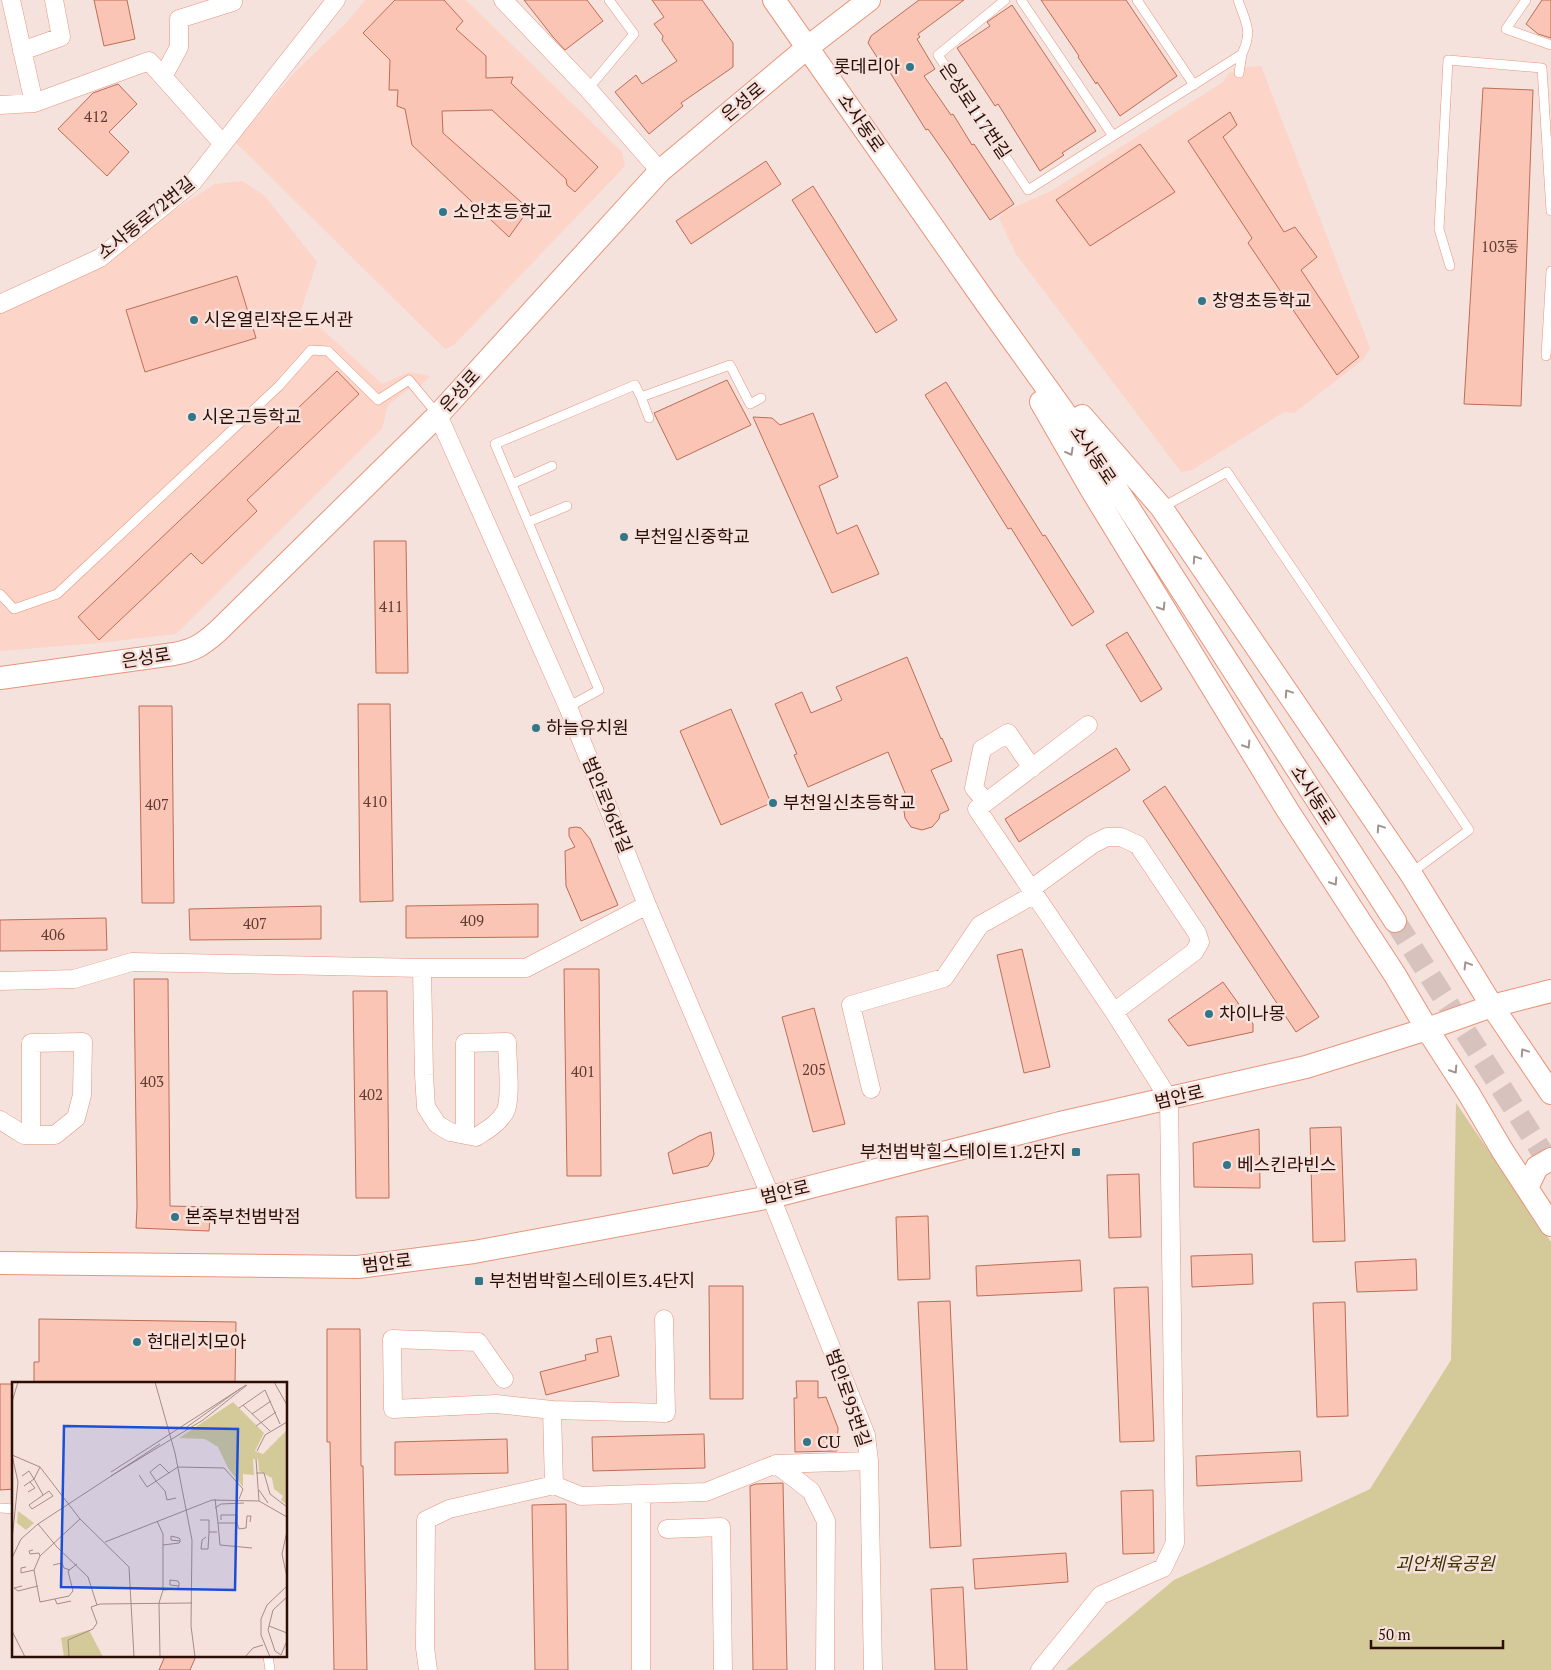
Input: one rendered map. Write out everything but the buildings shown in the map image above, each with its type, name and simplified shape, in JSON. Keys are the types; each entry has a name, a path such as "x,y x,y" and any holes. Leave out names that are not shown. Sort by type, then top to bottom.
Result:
{"street":[{"path":"11,0 34,103"},
{"path":"22,51 61,37 54,0"},
{"path":"163,77 179,46 180,19 233,2 232,0"},
{"name":"소사동로72번길","path":"0,304 100,258 193,182 336,0"},
{"path":"503,0 588,89 660,171"},
{"name":"소사동로","path":"774,0 1092,452 1394,922"},
{"name":"은성로","path":"0,678 174,654 191,650 203,644 218,632 438,415 660,171 808,47 869,0"},
{"path":"0,105 34,103 149,61 223,144"},
{"path":"986,303 1161,508 1411,874 1492,1006 1551,1093"},
{"path":"986,303 1091,490 1288,811 1395,975 1502,1150 1551,1225"},
{"name":"범안로96번길","path":"438,415 568,707 647,905 771,1197"},
{"path":"1040,1670 1101,1595 1163,1568 1175,1543 1170,1099 1114,1012 977,809 1088,725"},
{"path":"986,802 974,788 982,749 1008,733 1032,768"},
{"path":"871,1089 851,1006 944,978 980,925 1033,891 1093,844 1107,837 1121,837 1138,845 1192,925 1200,942 1194,952 1114,1012"},
{"path":"0,981 74,979 132,962 422,968 526,968 647,905"},
{"path":"422,968 426,1107 437,1124 450,1132 476,1137 492,1128 506,1111 509,1087 507,1042 465,1043 465,1134"},
{"name":"범안로","path":"0,1263 358,1267 474,1252 771,1197 1067,1122 1306,1067 1427,1029 1492,1006 1551,991"},
{"path":"0,1120 24,1135 31,1135 56,1135 76,1118 82,1095 83,1042 32,1042 31,1135"},
{"path":"1527,1188 1537,1167 1551,1159"},
{"name":"범안로95번길","path":"771,1197 866,1435 869,1461 873,1670"},
{"path":"504,1379 478,1342 392,1340 393,1409 496,1404 552,1410 666,1413 664,1319"},
{"path":"552,1410 554,1485"},
{"path":"428,1670 425,1648 426,1520 449,1509 554,1485 581,1496 706,1492 776,1464 869,1461"},
{"path":"776,1464 811,1492 826,1521 825,1670"},
{"path":"641,1494 641,1670"},
{"path":"667,1529 721,1527 723,1670"}],"lane":[{"path":"588,89 634,34 609,0"},
{"name":"은성로117번길","path":"1005,0 938,55 1028,190 1113,136"},
{"path":"1021,0 1113,136 1242,54"},
{"path":"1137,0 1194,85"},
{"path":"1238,0 1248,29 1248,41 1242,54 1239,73"},
{"path":"1526,0 1506,29 1551,45"},
{"path":"1450,266 1439,229 1448,60 1542,68 1551,211"},
{"path":"1546,356 1551,271"},
{"path":"0,594 14,609 58,594 279,386 311,350 328,351 378,400 409,380 438,415"},
{"path":"641,398 730,365 750,404 761,398"},
{"path":"568,707 599,690 495,444 635,385 649,418"},
{"path":"512,484 552,466"},
{"path":"1161,508 1227,472 1468,830 1411,874"},
{"path":"528,522 567,506"}],"shaded area":[{"name":"소안초등학교","path":"365,0 466,0 622,152 625,166 454,345 445,349 235,142 296,71 347,22"},
{"name":"창영초등학교","path":"1261,66 1370,348 1363,360 1294,413 1284,412 1192,470 1181,472 1016,254 999,218 1005,211 1053,190 1223,82 1229,73 1247,67"},
{"name":"시온고등학교","path":"242,181 264,195 317,262 301,310 382,384 409,372 430,376 420,386 414,385 388,405 382,429 176,634 99,643 0,651 0,311 157,221 215,184"}],"green space":[{"name":"괴안체육공원","path":"1456,1103 1551,1242 1551,1670 1066,1670 1174,1580 1370,1489 1451,1360"}],"tunnel":[{"path":"1395,921 1551,1166"}],"place":[{"name":"롯데리아","path":"910,67"},
{"name":"소안초등학교","path":"443,212"},
{"name":"창영초등학교","path":"1202,301"},
{"name":"시온열린작은도서관","path":"194,320"},
{"name":"시온고등학교","path":"192,417"},
{"name":"부천일신중학교","path":"624,537"},
{"name":"하늘유치원","path":"536,728"},
{"name":"부천일신초등학교","path":"773,803"},
{"name":"차이나몽","path":"1209,1014"},
{"name":"부천범박힐스테이트1.2단지","path":"1076,1152"},
{"name":"베스킨라빈스","path":"1227,1165"},
{"name":"본죽부천범박점","path":"175,1217"},
{"name":"부천범박힐스테이트3.4단지","path":"479,1281"},
{"name":"현대리치모아","path":"137,1342"},
{"name":"CU","path":"807,1442"}]}
